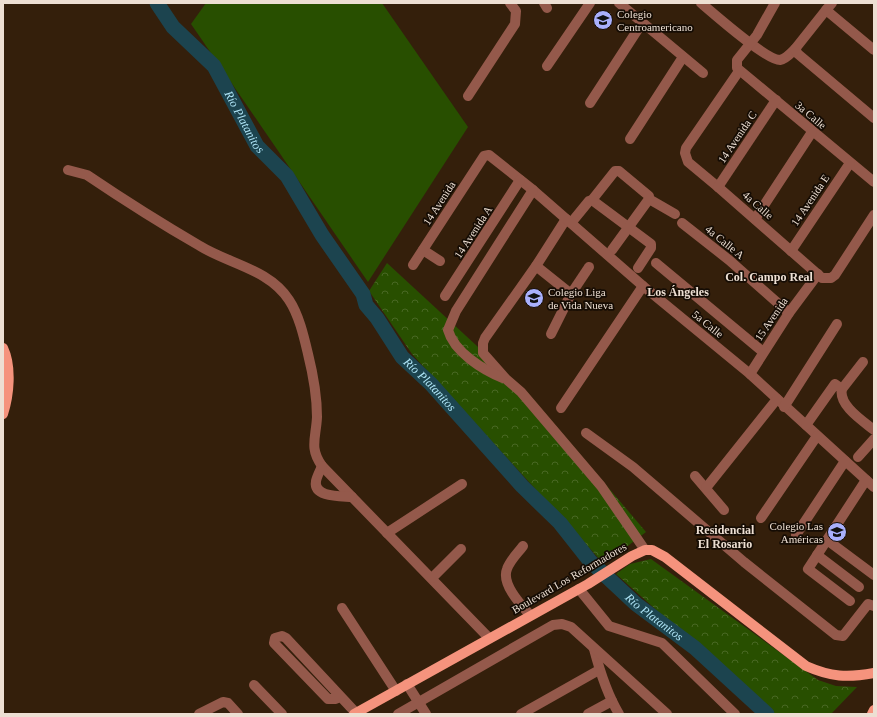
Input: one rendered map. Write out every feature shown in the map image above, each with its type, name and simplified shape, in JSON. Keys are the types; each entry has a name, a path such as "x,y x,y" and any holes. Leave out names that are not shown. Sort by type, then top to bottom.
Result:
{"main road":[{"path":"3,348 8,370 8,390 3,414"},
{"path":"645,550 652,550 665,558 806,666 825,674 846,677 872,676"},
{"name":"Boulevard Los Reformadores","path":"355,713 645,550"},
{"path":"872,714 874,710"}],"street":[{"path":"468,96 515,24 516,11 510,3"},
{"path":"547,66 590,3"},
{"path":"619,3 703,73"},
{"path":"701,3 750,44 780,60 795,49 829,7 874,50"},
{"path":"738,67 739,57 750,44 775,3"},
{"path":"590,103 642,23"},
{"path":"795,49 798,54 874,118"},
{"path":"630,139 683,57"},
{"name":"3a Calle","path":"738,67 812,132 874,182"},
{"name":"4a Calle","path":"738,67 688,142 685,153 688,162 818,274"},
{"name":"14 Avenida C","path":"718,187 776,100"},
{"path":"755,219 812,132"},
{"name":"5a Calle","path":"487,155 533,190 643,286 750,374 870,483"},
{"name":"14 Avenida","path":"413,265 484,156 487,155"},
{"name":"14 Avenida E","path":"791,251 850,163"},
{"path":"68,170 87,175 201,247 264,275 289,300 298,322 308,355 317,417 314,450 316,457 322,466 489,638"},
{"path":"645,550 601,486 522,392 506,379 483,353 483,343 568,221 589,201 592,200 617,170 649,196 649,199 675,214"},
{"name":"14 Avenida A","path":"445,296 520,180"},
{"path":"506,379 487,372 468,357 450,336 448,330 456,311 533,190"},
{"path":"612,250 649,199"},
{"path":"592,200 651,244 651,248 638,268"},
{"path":"818,274 826,278 835,275 874,215"},
{"name":"4a Calle A","path":"682,223 729,260 789,312"},
{"path":"423,250 440,261"},
{"path":"656,263 763,352"},
{"path":"536,266 571,294"},
{"path":"551,334 571,294 589,268"},
{"name":"15 Avenida","path":"750,374 789,312 818,274"},
{"path":"561,408 643,286"},
{"path":"706,488 781,403 837,324"},
{"path":"863,362 842,389 841,393 844,403 874,430"},
{"path":"806,426 835,384 842,389"},
{"path":"586,433 633,467 744,562 836,635 843,636 868,604 874,606"},
{"path":"761,518 817,436"},
{"path":"858,458 874,439"},
{"path":"796,535 845,461"},
{"path":"322,466 316,481 317,487 325,495 352,497"},
{"path":"695,476 724,510"},
{"path":"850,601 808,569 827,540 870,483"},
{"path":"387,533 462,484"},
{"path":"827,540 874,575"},
{"path":"523,546 506,570 506,581 521,605 530,615"},
{"path":"432,578 461,549"},
{"path":"817,555 859,587"},
{"path":"583,586 610,626 662,643 735,714"},
{"path":"342,608 396,691"},
{"path":"398,714 553,625 562,624 571,627 667,714"},
{"path":"340,697 328,699 274,643 275,638 282,636 286,638 355,713"},
{"path":"594,649 599,670 619,714"},
{"path":"521,714 599,670"},
{"path":"407,684 426,714"},
{"path":"254,685 282,714"},
{"path":"588,714 612,701"},
{"path":"199,714 223,702 228,703 238,714"}],"green space":[{"path":"206,3 382,3 468,127 368,282 191,24"},
{"path":"387,263 528,393 646,532 604,564 412,354 369,291"},
{"path":"651,559 818,680 836,686 857,687 831,714 773,714 616,574 630,564"}],"waterway":[{"name":"Río Platanitos","path":"157,3 173,27 214,66 257,146 287,176 322,235 363,294 366,305 377,318 402,357 431,384 522,486 560,523 590,561 636,604 695,648 767,714"}],"place":[{"name":"Colegio Centroamericano","path":"603,20"},
{"name":"Colegio Liga de Vida Nueva","path":"534,298"},
{"name":"Colegio Las Américas","path":"837,532"}],"district":[{"name":"Col. Campo Real","path":"769,277"},
{"name":"Los Ángeles","path":"678,292"},
{"name":"Residencial El Rosario","path":"725,537"}]}
